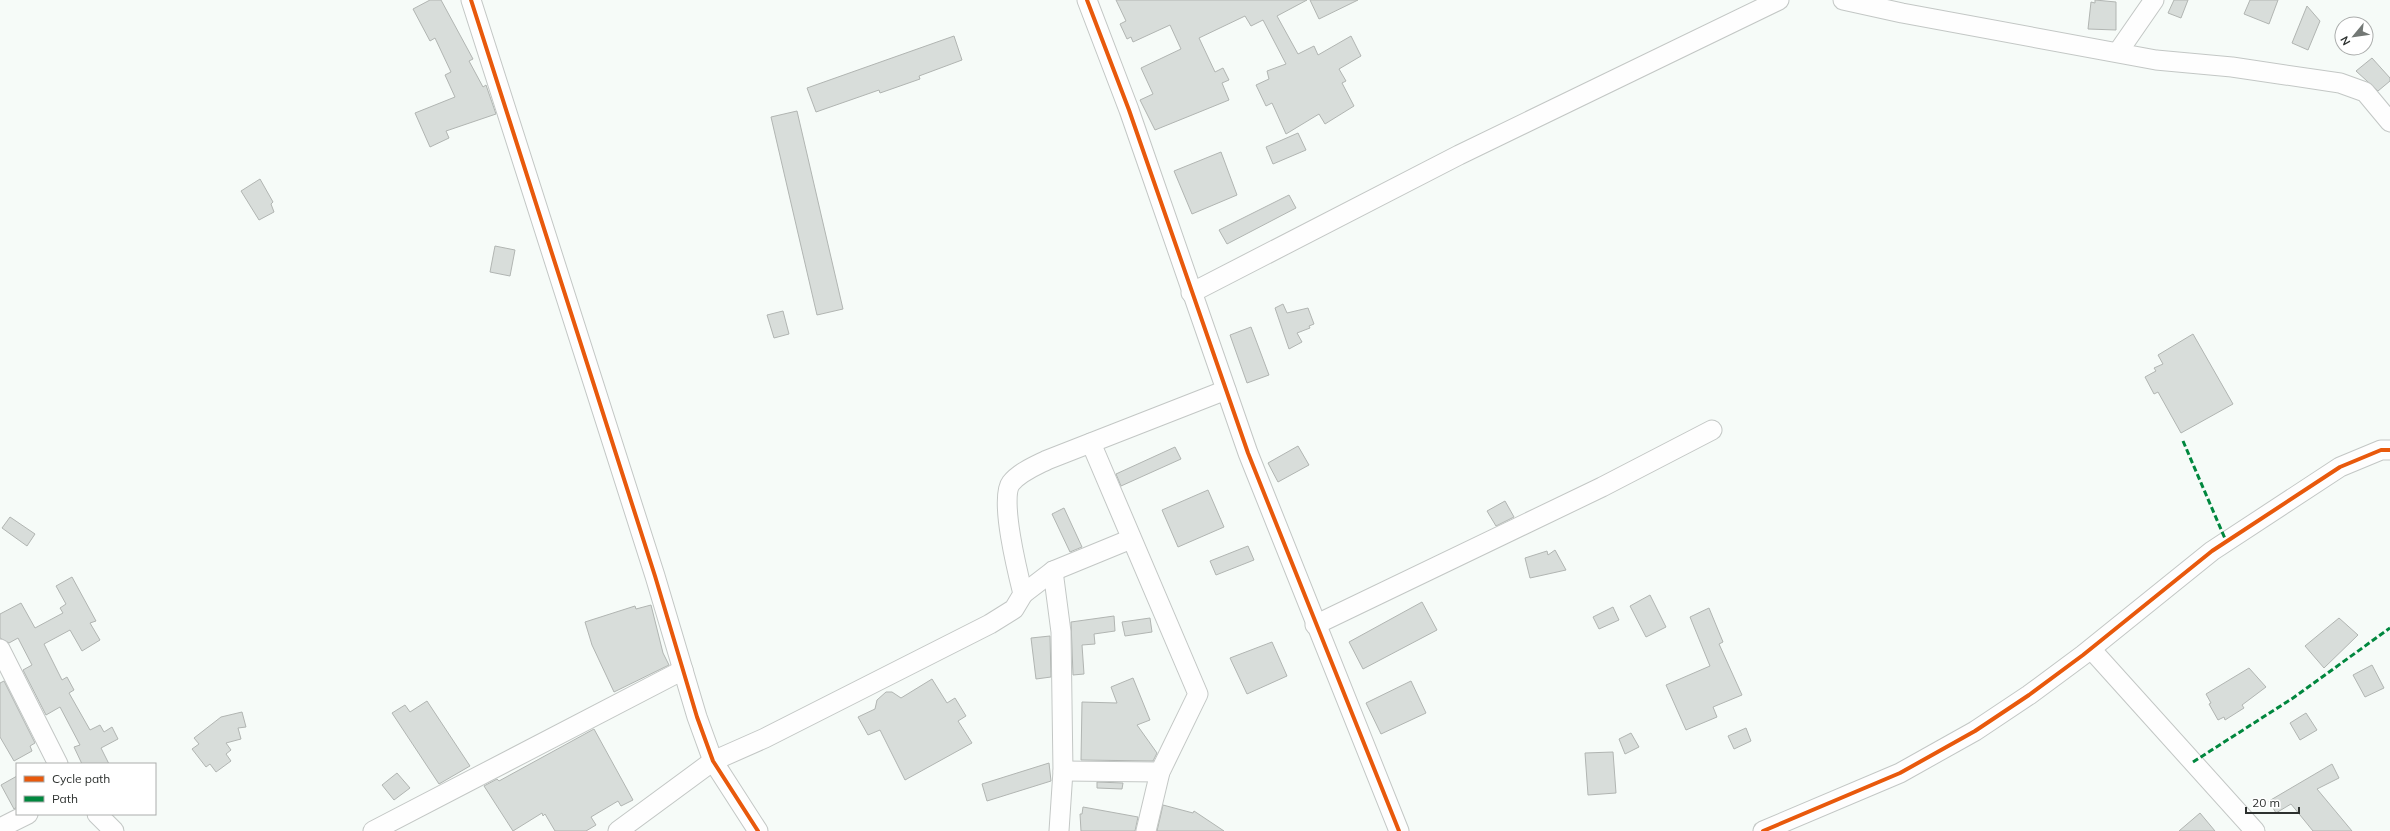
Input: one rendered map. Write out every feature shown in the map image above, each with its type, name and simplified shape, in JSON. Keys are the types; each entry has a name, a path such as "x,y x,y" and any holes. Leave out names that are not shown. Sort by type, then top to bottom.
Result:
{"street":[{"path":"472,0 713,761 758,831"},
{"path":"1087,0 1129,110 1191,293 1226,390 1316,625 1399,831"},
{"path":"1191,293 1459,154 1779,0"},
{"path":"1843,0 1909,14 2156,60 2232,67 2340,83 2366,92 2390,122"},
{"path":"2118,52 2154,0"},
{"path":"1023,594 1012,548 1007,497 1011,484 1027,470 1226,390"},
{"path":"1316,625 1602,487 1712,430"},
{"path":"1092,443 1131,539 1198,694 1160,772 1146,831"},
{"path":"1763,831 1900,773 1954,743 2029,695 2091,649 2226,541 2340,467 2381,450 2390,450"},
{"path":"618,831 713,761 765,738 990,624 1014,609 1023,594 1053,570 1131,539"},
{"path":"1053,570 1062,632 1063,771 1060,831"},
{"path":"0,649 57,763"},
{"path":"2091,649 2255,831"},
{"path":"373,831 683,670"},
{"path":"1063,771 1160,772"},
{"path":"0,828 26,815"},
{"path":"98,815 114,831"}],"building":[{"path":"430,0 441,0 473,59 469,61 483,87 486,85 496,114 446,131 449,138 430,147 415,113 455,97 445,75 451,72 435,38 430,41 413,9"},
{"path":"1116,0 1307,0 1277,16 1298,54 1314,46 1318,55 1351,36 1361,56 1339,69 1346,81 1342,83 1354,106 1325,124 1319,114 1286,134 1272,103 1266,106 1256,85 1269,79 1267,71 1286,64 1263,20 1251,26 1245,16 1199,38 1215,72 1223,68 1229,80 1222,83 1229,100 1155,130 1140,100 1153,94 1141,68 1181,49 1170,25 1133,42 1131,37 1127,39 1120,24 1126,21"},
{"path":"1310,0 1358,0 1319,19"},
{"path":"2095,0 2116,2 2116,30 2088,29 2091,2 2095,3"},
{"path":"2174,0 2188,0 2181,18 2168,13"},
{"path":"2250,0 2278,0 2269,24 2244,14"},
{"path":"2307,6 2320,21 2308,50 2292,43"},
{"path":"954,36 962,60 919,76 920,79 880,93 879,90 816,112 807,88"},
{"path":"2372,58 2390,78 2390,81 2378,91 2356,71"},
{"path":"797,111 843,309 817,315 771,117"},
{"path":"1298,133 1306,150 1273,164 1266,147"},
{"path":"1221,152 1237,195 1192,214 1174,171"},
{"path":"260,179 273,202 271,204 274,212 259,220 241,191"},
{"path":"1289,195 1296,208 1227,244 1219,230"},
{"path":"495,246 515,250 510,276 490,272"},
{"path":"1283,304 1287,313 1308,308 1314,324 1309,326 1310,328 1297,333 1302,342 1289,349 1275,308"},
{"path":"783,311 789,334 774,338 767,315"},
{"path":"1251,327 1269,375 1247,383 1230,335"},
{"path":"2193,334 2233,404 2181,433 2158,392 2154,394 2145,377 2156,371 2154,368 2163,364 2158,355"},
{"path":"1298,446 1309,465 1278,482 1268,463"},
{"path":"1175,447 1181,459 1121,486 1116,474"},
{"path":"1208,490 1224,527 1178,547 1162,510"},
{"path":"1505,501 1514,517 1496,526 1487,511"},
{"path":"1064,508 1082,547 1070,552 1052,514"},
{"path":"10,517 35,534 27,546 2,528"},
{"path":"1248,546 1254,560 1216,575 1210,561"},
{"path":"1555,550 1566,570 1530,578 1525,558 1547,551 1548,555"},
{"path":"72,577 96,621 90,623 100,640 82,651 70,630 44,644 62,680 67,677 74,690 69,693 90,730 100,725 104,732 112,727 118,739 101,748 108,763 82,763 74,747 80,745 60,707 46,715 23,670 32,665 18,638 9,643 0,638 0,614 21,603 35,628 63,613 60,608 66,604 56,586"},
{"path":"1650,595 1666,627 1646,637 1630,606"},
{"path":"1422,602 1437,630 1363,669 1349,642"},
{"path":"651,605 663,653 669,665 614,692 592,645 585,622 635,606 636,609"},
{"path":"1613,607 1619,620 1599,629 1593,617"},
{"path":"1709,608 1723,642 1719,644 1742,695 1713,707 1717,717 1686,730 1666,685 1710,666 1690,617"},
{"path":"1114,616 1115,631 1094,634 1095,644 1082,645 1084,674 1073,675 1071,622"},
{"path":"1150,618 1152,632 1125,636 1122,622"},
{"path":"2339,618 2358,635 2324,668 2305,646"},
{"path":"1050,636 1051,677 1036,679 1031,638"},
{"path":"1272,642 1287,676 1247,694 1230,658"},
{"path":"2372,665 2384,688 2365,697 2353,675"},
{"path":"2249,668 2266,687 2242,705 2244,708 2225,720 2224,717 2218,720 2209,704 2211,703 2206,694"},
{"path":"1133,678 1150,720 1137,725 1157,753 1153,761 1081,760 1082,702 1117,703 1111,687"},
{"path":"932,679 947,703 955,698 966,716 958,721 972,743 905,780 880,730 868,735 858,717 875,709 877,700 886,692 892,692 901,698"},
{"path":"4,681 35,743 30,746 32,751 14,761 0,737 0,683"},
{"path":"1411,681 1426,713 1381,734 1366,703"},
{"path":"427,701 470,766 439,784 392,713 405,705 410,712"},
{"path":"242,712 246,727 238,728 241,739 226,743 231,750 226,754 231,761 216,772 210,764 206,767 192,749 199,744 194,738 221,717"},
{"path":"2306,713 2317,730 2300,740 2290,723"},
{"path":"1746,728 1751,741 1734,749 1728,736"},
{"path":"594,729 633,800 621,806 618,801 591,817 596,825 586,831 555,831 545,814 543,816 542,813 513,831 484,786 497,779 499,781"},
{"path":"1631,733 1639,747 1625,754 1619,739"},
{"path":"1613,752 1616,793 1588,795 1585,753"},
{"path":"1049,763 1051,781 987,801 982,784"},
{"path":"2332,764 2339,778 2317,789 2352,831 2313,831 2291,804 2276,813 2269,801"},
{"path":"397,773 410,788 394,800 382,785"},
{"path":"16,777 16,808 14,809 1,785"},
{"path":"1097,782 1123,783 1122,789 1097,788"},
{"path":"1163,805 1193,813 1194,811 1224,831 1157,831"},
{"path":"1083,807 1138,817 1135,831 1081,831 1080,814 1082,814"},
{"path":"2200,813 2215,831 2179,831"}],"marked path":[{"path":"2183,441 2226,541"},
{"path":"2193,762 2293,698 2390,628"}],"cycle path":[{"path":"471,0 655,576 697,717 713,761 758,831"},
{"path":"1087,0 1129,110 1248,453 1399,831"},
{"path":"1763,831 1900,773 1975,731 2029,695 2083,655 2212,551 2340,467 2381,450 2390,450"}]}
